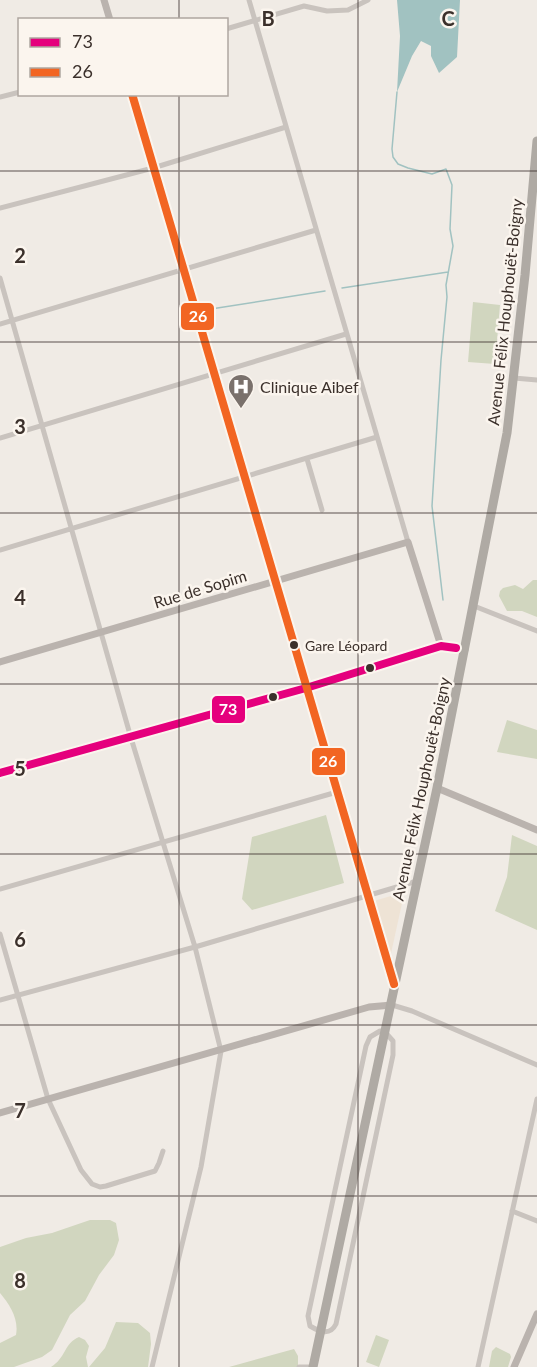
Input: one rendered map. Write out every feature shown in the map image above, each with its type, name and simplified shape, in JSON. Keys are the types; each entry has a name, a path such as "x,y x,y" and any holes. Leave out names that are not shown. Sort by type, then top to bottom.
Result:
{"highway":[{"name":"Avenue Félix Houphouët-Boigny","path":"313,1367 392,1005 507,433 533,237 537,141"}],"street":[{"path":"104,0 109,18"},
{"path":"249,0 346,334 441,646"},
{"path":"228,28 304,6 327,10 348,10 368,0"},
{"path":"0,97 18,92"},
{"path":"133,96 394,987"},
{"path":"0,208 153,168 286,127"},
{"path":"0,324 316,230"},
{"path":"0,278 131,738 195,947 222,1051 201,1167 152,1367"},
{"path":"0,438 346,334"},
{"path":"514,378 537,380"},
{"path":"0,550 377,437"},
{"path":"307,459 322,510"},
{"name":"Rue de Sopim","path":"0,662 408,542"},
{"path":"474,606 537,631"},
{"path":"0,773 306,688 441,646 465,650"},
{"path":"437,788 537,830"},
{"path":"0,889 337,792"},
{"path":"0,1000 195,947 417,881"},
{"path":"0,934 48,1099 81,1170 92,1184 100,1187 106,1186 155,1171 162,1151"},
{"path":"0,1113 369,1007 392,1005 412,1011 537,1065"},
{"path":"385,1032 393,1041 393,1055 336,1324 329,1332 320,1332 310,1326 308,1316 339,1168 368,1040 374,1034 385,1032"},
{"path":"478,1367 537,1099"},
{"path":"512,1212 537,1221"},
{"path":"514,1367 537,1314"},
{"path":"299,1367 313,1367"}],"green space":[{"path":"473,302 500,305 495,364 468,362"},
{"path":"533,580 537,580 537,617 522,611 507,611 499,596 500,591 515,585 523,589"},
{"path":"507,720 537,730 537,759 497,752"},
{"path":"326,815 344,883 252,910 242,899 252,837"},
{"path":"512,835 537,846 537,930 495,911 507,877"},
{"path":"90,1220 110,1220 116,1223 119,1240 114,1255 99,1275 85,1301 70,1315 52,1350 42,1357 14,1367 0,1367 0,1343 16,1335 17,1329 13,1312 0,1293 0,1247"},
{"path":"116,1322 138,1323 150,1333 148,1367 89,1367 105,1348"},
{"path":"376,1335 389,1340 379,1367 366,1362"},
{"path":"79,1337 89,1346 86,1357 88,1367 51,1367 60,1359 70,1343"},
{"path":"496,1347 510,1354 508,1367 489,1367 492,1351"},
{"path":"294,1349 298,1356 298,1367 229,1367"}],"shaded area":[{"path":"404,894 390,958 374,901"}],"water":[{"path":"397,0 460,0 457,57 439,73 431,56 431,46 421,41 397,92 400,36"}],"waterway":[{"path":"397,92 393,157 398,164 432,174 446,169 452,185 450,229 453,246 446,285 432,506 443,600"},
{"path":"342,288 448,272"},
{"path":"211,309 325,291"}],"transit line":[{"name":"26","path":"133,96 394,984"},
{"name":"73","path":"0,773 306,688 441,646 456,648"}],"place":[{"name":"Clinique Aibef","path":"241,410"},
{"name":"Gare Léopard","path":"294,645"}]}
